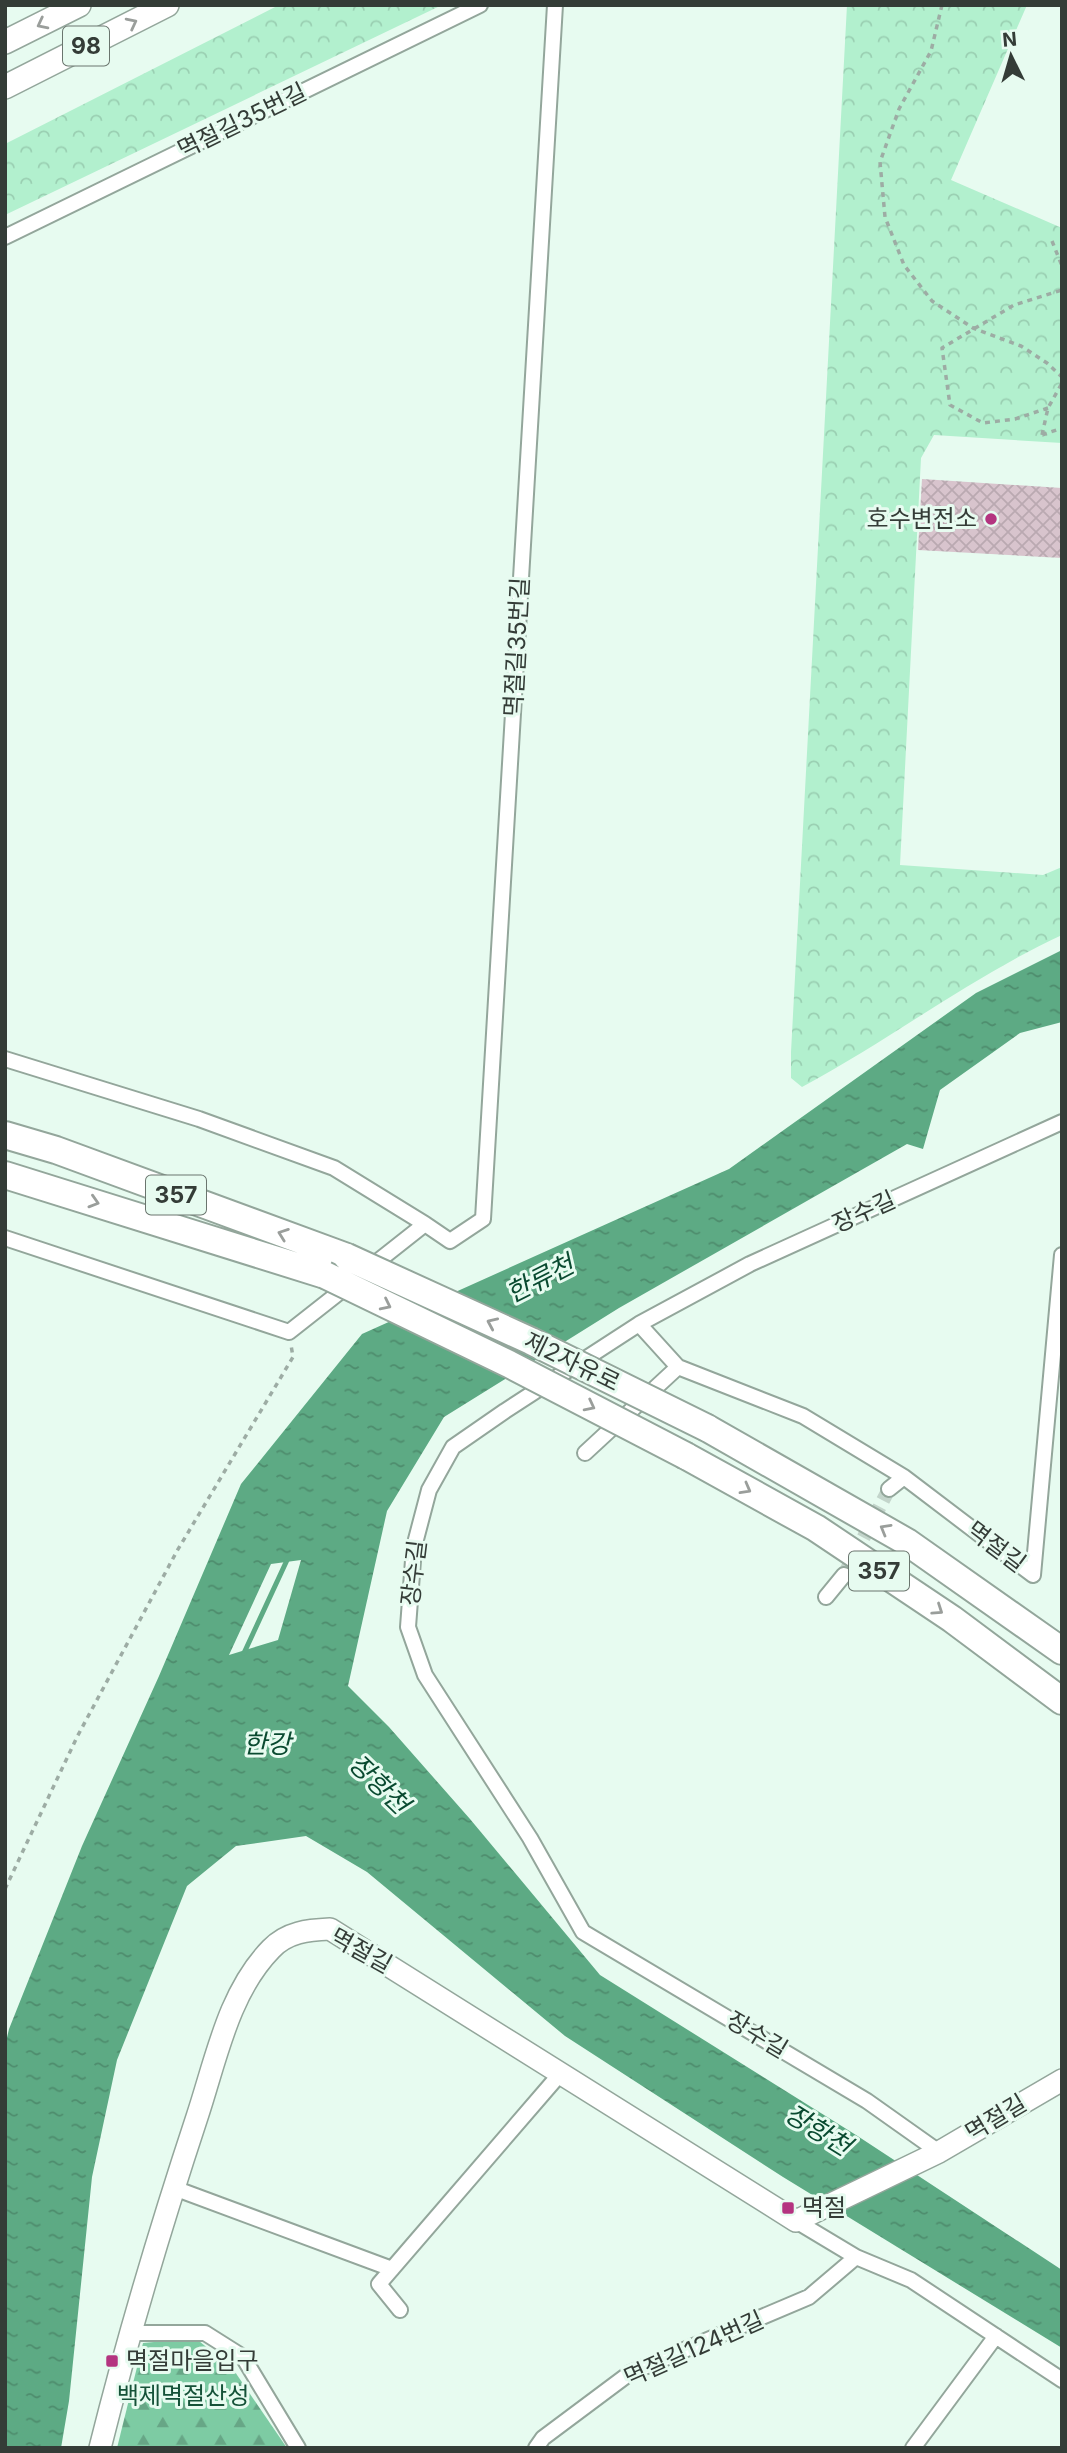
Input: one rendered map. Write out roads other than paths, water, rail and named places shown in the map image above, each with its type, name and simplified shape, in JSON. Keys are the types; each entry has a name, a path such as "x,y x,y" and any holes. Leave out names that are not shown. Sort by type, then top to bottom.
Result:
{"highway":[{"path":"5,1126 56,1150"},
{"name":"제2자유로","path":"5,1135 56,1150 346,1257 531,1341 707,1428 907,1542 1062,1651"},
{"path":"5,1175 54,1190"},
{"path":"5,1182 54,1190"},
{"name":"357","path":"54,1190 325,1275 509,1364 686,1456 816,1528 952,1619 1062,1701"}],"main road":[{"name":"98","path":"5,43 79,5"},
{"name":"98","path":"5,87 167,5"}],"street":[{"name":"멱절길35번길","path":"5,237 480,5"},
{"name":"멱절길35번길","path":"425,1224 450,1241 483,1219 555,5"},
{"path":"5,1059 199,1119 334,1168 425,1224 289,1332 5,1238"},
{"name":"장수길","path":"935,2154 867,2101 583,1932 530,1838 425,1675 408,1627 414,1546 429,1490 453,1447 505,1411 639,1324 750,1264 1062,1122"},
{"name":"멱절길","path":"904,1477 1033,1575 1062,1255"},
{"path":"639,1324 678,1367 803,1416 904,1477 889,1489"},
{"path":"585,1453 678,1367"},
{"path":"826,1597 844,1575"},
{"name":"멱절길","path":"100,2448 174,2188 234,2006 255,1968 273,1947 306,1930 330,1929 796,2221 935,2154 1062,2080"},
{"path":"400,2310 379,2284 560,2074"},
{"path":"174,2188 392,2269"},
{"path":"796,2221 856,2258 912,2280 1062,2380"},
{"name":"멱절길124번길","path":"536,2448 543,2438 630,2373 809,2297 856,2258"},
{"path":"131,2333 205,2333 243,2357 298,2448"},
{"path":"913,2448 996,2336"}],"water":[{"name":"한강","path":"1062,950 1062,1022 1020,1033 940,1090 923,1149 907,1144 619,1308 444,1417 387,1511 348,1686 389,1727 470,1819 600,1975 856,2135 1062,2270 1062,2348 783,2177 565,2036 367,1872 306,1836 236,1846 187,1886 117,2060 92,2177 69,2401 61,2448 5,2448 5,2046 9,2029 82,1846 159,1676 241,1484 362,1334 729,1169 976,993","holes":["301,1560 278,1640 229,1655 271,1564"]}],"waterway":[{"name":"한류천","path":"244,1653 288,1558"}],"tunnel":[{"path":"844,1575 889,1489"}],"place":[{"name":"호수변전소","path":"991,519"},
{"name":"멱절","path":"788,2208"},
{"name":"멱절마을입구","path":"112,2361"}],"water label":[{"name":"장항천","path":"379,1784"},
{"name":"장항천","path":"818,2130"}],"park label":[{"name":"백제멱절산성","path":"183,2396"}]}
